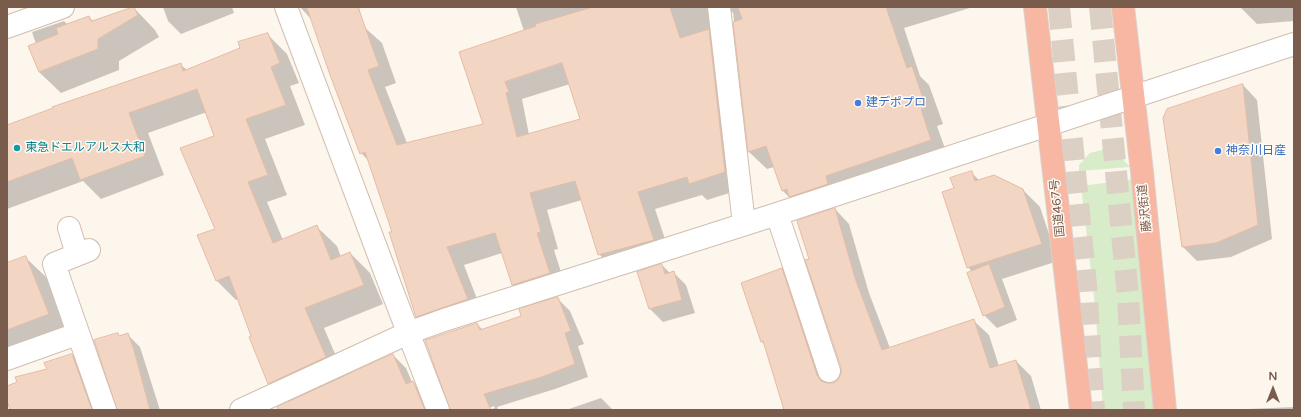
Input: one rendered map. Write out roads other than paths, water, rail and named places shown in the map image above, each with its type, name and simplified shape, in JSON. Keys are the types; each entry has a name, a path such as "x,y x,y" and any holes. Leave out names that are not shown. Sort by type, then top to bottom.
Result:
{"highway":[{"name":"国道467号","path":"1035,7 1081,410"},
{"name":"藤沢街道","path":"1123,7 1165,410"}],"street":[{"path":"8,23 63,7"},
{"path":"286,7 438,410"},
{"path":"719,7 744,224"},
{"path":"241,410 408,333 777,214 1294,44"},
{"path":"777,214 829,371"},
{"path":"68,228 83,252 54,264 77,334 105,410"},
{"path":"7,359 77,334"}],"tunnel":[{"path":"1059,7 1086,285 1094,410"},
{"path":"1100,7 1128,296 1134,410"}],"place":[{"name":"建デポプロ","path":"858,103"},
{"name":"東急ドエルアルス大和","path":"17,148"},
{"name":"神奈川日産","path":"1218,151"}]}
